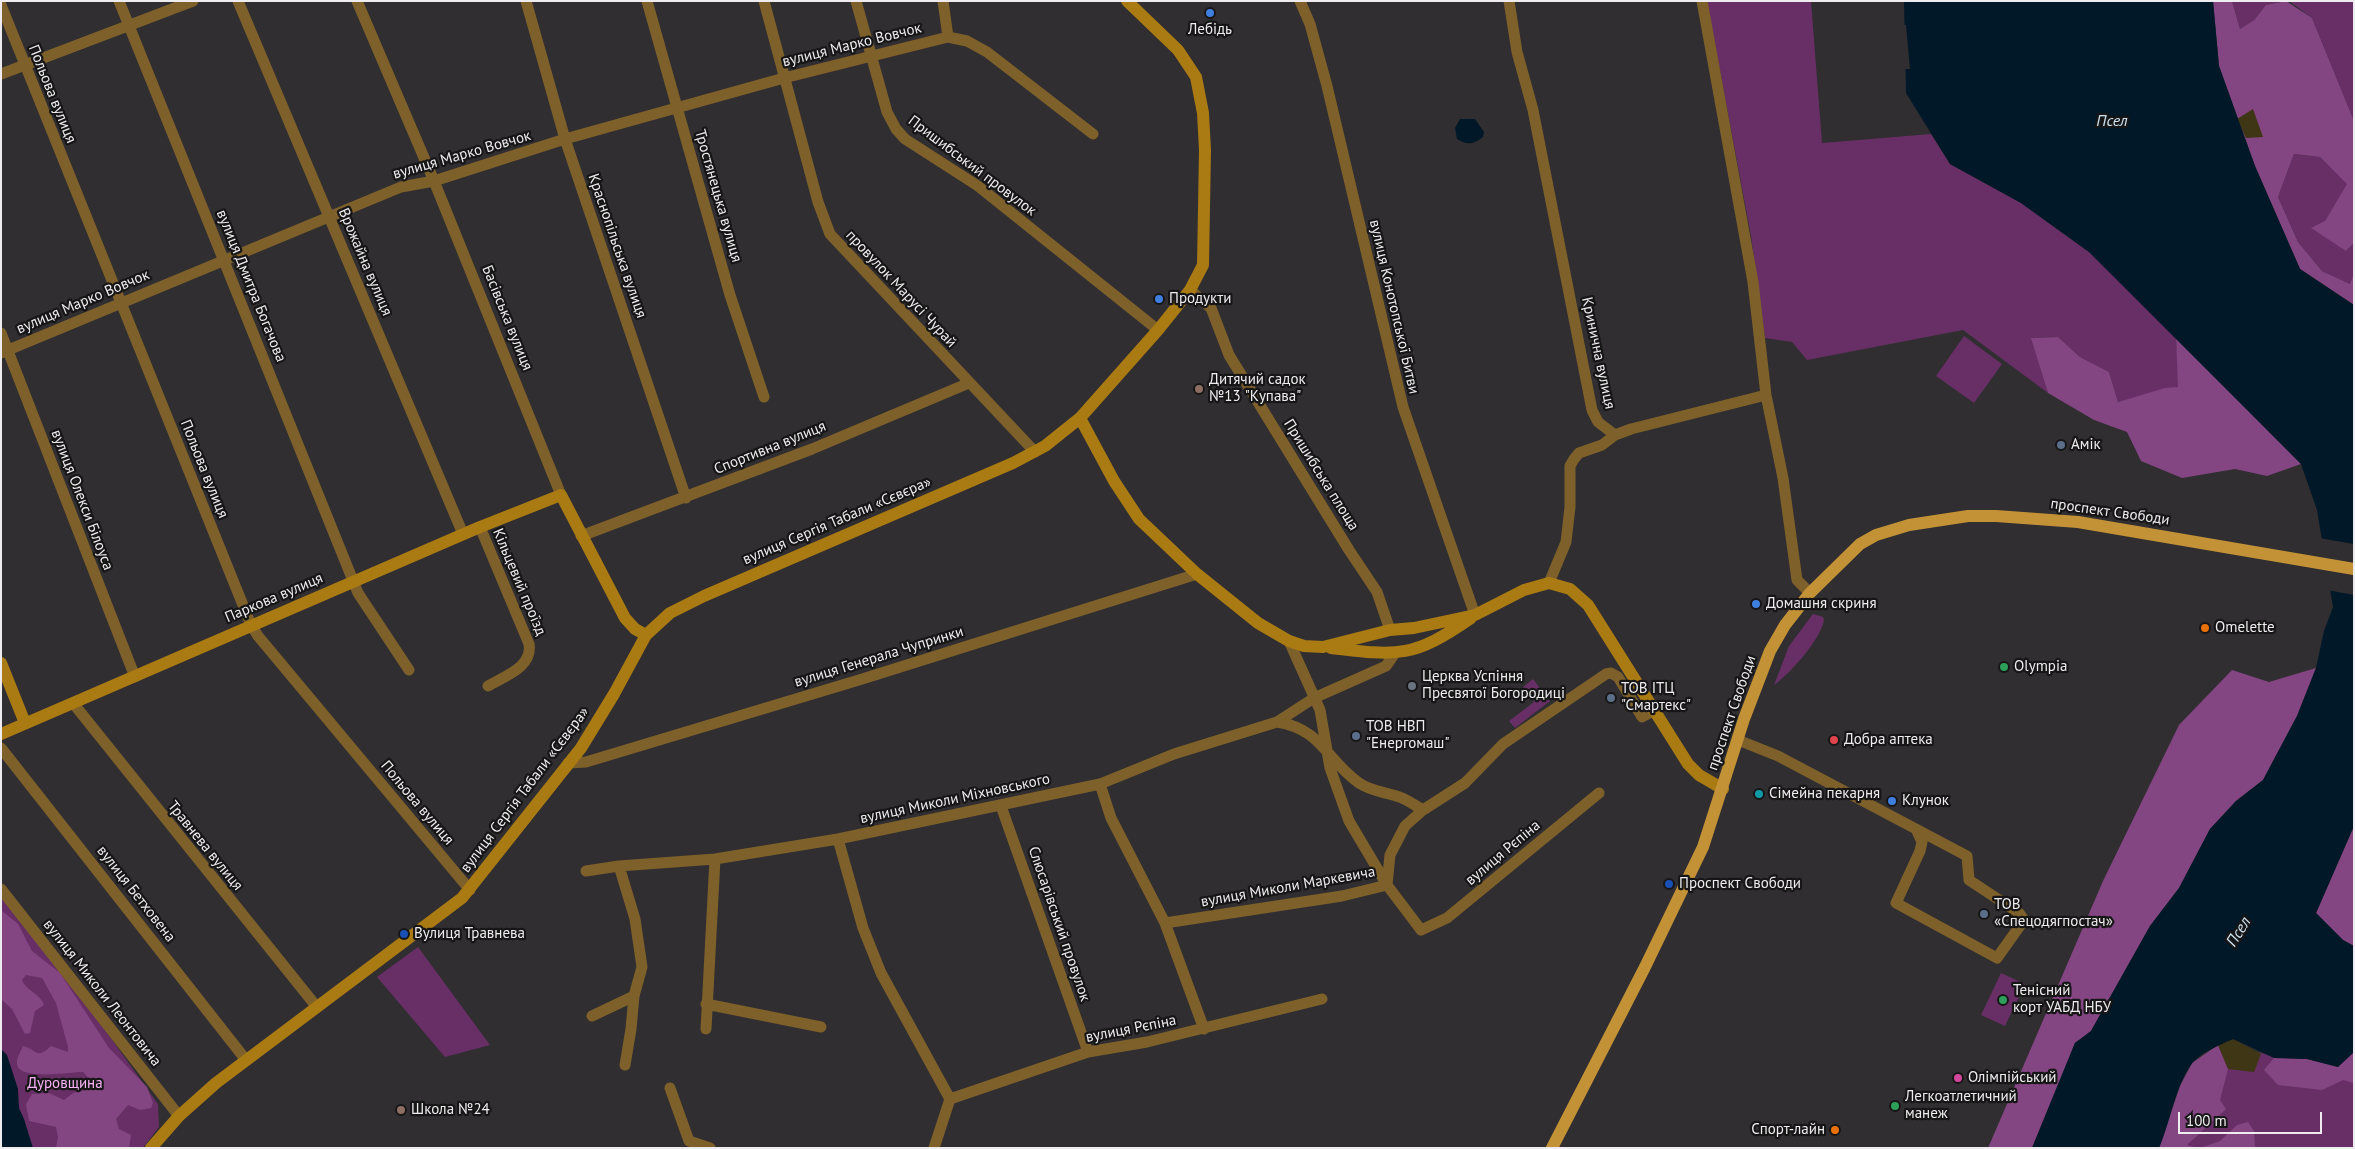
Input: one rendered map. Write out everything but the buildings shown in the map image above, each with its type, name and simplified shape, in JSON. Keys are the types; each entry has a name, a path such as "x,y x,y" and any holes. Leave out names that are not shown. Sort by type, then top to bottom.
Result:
{"main road":[{"name":"проспект Свободи","path":"1552,1148 1696,863 1709,832 1738,740 1770,651 1785,625 1810,593 1860,544 1876,536 1909,525 1968,516 2078,522 2354,568"}],"street":[{"name":"вулиця Дмитра Богачова","path":"119,1 355,582"},
{"path":"1,74 193,1"},
{"name":"Врожайна вулиця","path":"238,1 463,534"},
{"name":"Басівська вулиця","path":"357,1 434,181 561,495 625,618 635,629 646,635"},
{"name":"Краснопільська вулиця","path":"526,1 565,139 686,498"},
{"name":"Тростянецька вулиця","path":"648,1 730,295 764,397"},
{"name":"провулок Марусі Чурай","path":"764,1 818,202 830,234 1035,452"},
{"name":"Пришибський провулок","path":"856,1 887,112 896,129 905,139 978,186 1158,330"},
{"path":"943,1 948,37 967,41 987,52 1093,134"},
{"name":"вулиця Сергія Табали «Сєвєра»","path":"151,1148 179,1116 246,1060 450,908 470,890 568,764 597,723 646,635 662,619 685,604 1035,452 1057,438 1080,418 1158,330 1190,290 1200,271 1204,257 1205,150 1199,87 1192,68 1178,50 1127,1"},
{"name":"вулиця Конотопської Битви","path":"1300,1 1310,24 1327,86 1403,407 1475,615"},
{"name":"Кринична вулиця","path":"1509,1 1517,52 1532,110 1592,410 1598,422 1615,435"},
{"path":"1702,1 1753,282 1766,395 1783,478 1797,580 1810,593"},
{"name":"Польова вулиця","path":"1,5 251,625 258,636 470,890"},
{"name":"вулиця Марко Вовчок","path":"5,352 401,187 434,181 565,139 784,78 948,37"},
{"name":"Пришибська площа","path":"1190,290 1206,303 1216,315 1229,355 1349,550 1371,582 1382,604 1390,630"},
{"name":"вулиця Олекси Білоуса","path":"1,334 5,352 135,677"},
{"name":"Спортивна вулиця","path":"581,536 812,449 969,383"},
{"path":"1549,582 1566,542 1570,507 1570,466 1579,453 1602,445 1615,435 1766,395"},
{"path":"1080,418 1114,481 1139,519 1197,574 1258,623 1289,641 1304,646 1395,654 1421,648 1475,615 1524,590 1549,582 1570,589 1588,604 1693,770 1723,789"},
{"name":"Паркова вулиця","path":"1,734 463,534 561,495"},
{"name":"Кільцевий проїзд","path":"480,527 531,651 529,659 524,664 488,686"},
{"name":"вулиця Генерала Чупринки","path":"568,764 586,762 1197,574"},
{"path":"355,582 358,593 409,670"},
{"path":"1323,647 1390,630 1414,628 1475,615"},
{"path":"1289,641 1323,722 1326,750 1335,786 1349,821 1387,885"},
{"name":"вулиця Миколи Міхновського","path":"586,871 619,866 715,859 838,839 1100,784 1174,754 1277,722 1314,698 1386,666 1395,654"},
{"path":"1,663 25,723"},
{"name":"вулиця Миколи Маркевича","path":"1165,923 1342,896 1387,885 1390,855 1395,842 1405,826 1423,810 1465,783 1503,744 1606,674 1612,673 1618,677 1642,717 1655,710"},
{"name":"Травнева вулиця","path":"73,703 316,1006"},
{"path":"1277,722 1295,725 1310,734 1343,768 1370,790 1403,798 1423,810"},
{"path":"1738,740 1778,756 1967,856 1969,880 2019,913 2024,920 1997,958 1896,903 1920,851 1922,842 1917,831"},
{"name":"вулиця Бетховена","path":"1,748 246,1060"},
{"path":"1100,784 1112,818 1165,923 1204,1029"},
{"name":"вулиця Рєпіна","path":"1387,885 1421,930 1447,918 1599,793"},
{"name":"Слюсарівський провулок","path":"1001,806 1088,1052"},
{"path":"838,839 863,928 881,973 950,1099 934,1148"},
{"path":"706,1029 715,859"},
{"path":"619,866 635,918 642,967 634,996 632,1029 625,1065"},
{"name":"вулиця Миколи Леонтовича","path":"1,889 179,1116"},
{"path":"592,1016 634,996"},
{"name":"вулиця Рєпіна","path":"950,1099 1088,1052 1147,1042 1322,1000"},
{"path":"706,1004 821,1028"},
{"path":"670,1088 689,1141 710,1148"}],"green space":[{"path":"1707,1 1811,1 1822,143 1931,134 1950,164 2021,203 2089,252 2176,337 2179,388 2165,389 2118,402 2109,372 2080,357 2058,337 2032,338 2048,393 1963,330 1807,360 1792,342 1765,338 1751,236"},
{"path":"2232,1 2286,1 2266,5 2254,20 2240,29"},
{"path":"2289,1 2354,1 2354,121 2312,18"},
{"path":"2294,154 2320,157 2348,184 2325,221 2346,251 2354,243 2354,272 2350,284 2322,271 2298,242 2278,197"},
{"path":"1964,336 2002,364 1974,403 1936,376"},
{"path":"1813,614 1823,617 1822,628 1796,665 1774,685 1789,646"},
{"path":"1533,679 1550,701 1515,728 1509,721 1534,702 1523,687"},
{"name":"Дуровщина","path":"1,896 67,977 158,1104 159,1127 143,1148 1,1148"},
{"path":"418,947 490,1045 445,1057 377,977"},
{"name":"Тенісний корт УАБД НБУ","path":"2001,973 2025,984 2005,1026 1981,1015"},
{"path":"2218,1045 2337,1067 2354,1052 2354,1148 2159,1148"}],"shaded area":[{"path":"2213,1 2232,1 2240,29 2254,20 2266,5 2286,1 2312,18 2354,121 2354,243 2346,251 2311,228 2325,221 2347,184 2320,157 2294,154 2278,197 2298,242 2322,271 2350,284 2354,272 2354,305 2300,269 2255,166 2219,66"},
{"path":"2058,337 2080,357 2109,372 2118,402 2165,388 2178,387 2176,337 2301,464 2267,476 2235,469 2182,478 2141,461 2127,432 2094,420 2048,393 2031,338"},
{"path":"2316,668 2297,716 2263,780 2236,801 2210,829 2179,888 2150,926 2091,1031 2075,1043 2032,1148 1988,1148 2103,881 2179,725 2232,670 2269,682"},
{"path":"2354,826 2354,946 2343,940 2316,913"},
{"path":"1,910 18,924 32,951 60,973 109,1048 147,1087 153,1103 151,1108 140,1110 128,1105 116,1119 119,1129 131,1135 129,1148 56,1148 58,1137 56,1127 29,1121 26,1104 32,1094 49,1093 64,1100 73,1093 95,1088 94,1084 83,1072 35,1074 20,1069 17,1064 23,1046 37,1053 51,1046 68,1052 68,1047 56,1003 42,978 26,975 22,980 44,1005 35,1011 30,1033 25,1034 12,1009 1,999"},
{"path":"2218,1045 2228,1069 2220,1100 2226,1109 2187,1145 2198,1148 2159,1148 2180,1086 2192,1063"},
{"path":"2354,1052 2354,1083 2343,1080 2322,1090 2278,1085 2264,1070 2274,1058 2307,1059 2338,1067"},
{"path":"2248,1122 2254,1131 2255,1148 2200,1148 2220,1141 2237,1125"}],"sand":[{"path":"2253,109 2263,137 2246,138 2237,119"},
{"path":"2233,1039 2261,1054 2254,1072 2228,1069 2218,1045"}],"water":[{"name":"Псел","path":"1904,1 2213,1 2219,66 2255,166 2300,269 2354,305 2354,826 2316,913 2343,940 2354,946 2354,1052 2338,1067 2307,1059 2274,1058 2233,1039 2216,1047 2204,1053 2191,1065 2185,1074 2159,1148 2032,1148 2075,1043 2091,1031 2150,926 2179,888 2210,829 2236,801 2263,780 2297,716 2316,668 2324,631 2333,607 2317,510 2301,464 2089,252 2021,203 1950,164 1906,93"},
{"path":"1460,119 1475,119 1484,132 1483,137 1476,142 1470,143 1457,139 1455,128"},
{"path":"1,1049 7,1055 18,1089 19,1108 33,1148 1,1148"}],"pier":[{"path":"1901,25 1906,25 1910,69 1903,69"},
{"path":"2319,538 2354,544 2354,595 2327,590"}],"place":[{"name":"Лебідь","path":"1210,13"},
{"name":"Продукти","path":"1159,299"},
{"name":"Дитячий садок №13 \"Купава\"","path":"1199,389"},
{"name":"Амік","path":"2061,445"},
{"name":"Домашня скриня","path":"1756,604"},
{"name":"Omelette","path":"2205,628"},
{"name":"Olympia","path":"2004,667"},
{"name":"Церква Успіння Пресвятої Богородиці","path":"1412,686"},
{"name":"ТОВ ІТЦ \"Смартекс\"","path":"1611,698"},
{"name":"ТОВ НВП \"Енергомаш\"","path":"1356,736"},
{"name":"Добра аптека","path":"1834,740"},
{"name":"Сімейна пекарня","path":"1759,794"},
{"name":"Клунок","path":"1892,801"},
{"name":"Проспект Свободи","path":"1669,884"},
{"name":"ТОВ «Спецодягпостач»","path":"1984,914"},
{"name":"Вулиця Травнева","path":"404,934"},
{"name":"Тенісний корт УАБД НБУ","path":"2003,1000"},
{"name":"Олімпійський","path":"1958,1078"},
{"name":"Легкоатлетичний манеж","path":"1895,1106"},
{"name":"Школа №24","path":"401,1110"},
{"name":"Спорт-лайн","path":"1835,1130"}]}
